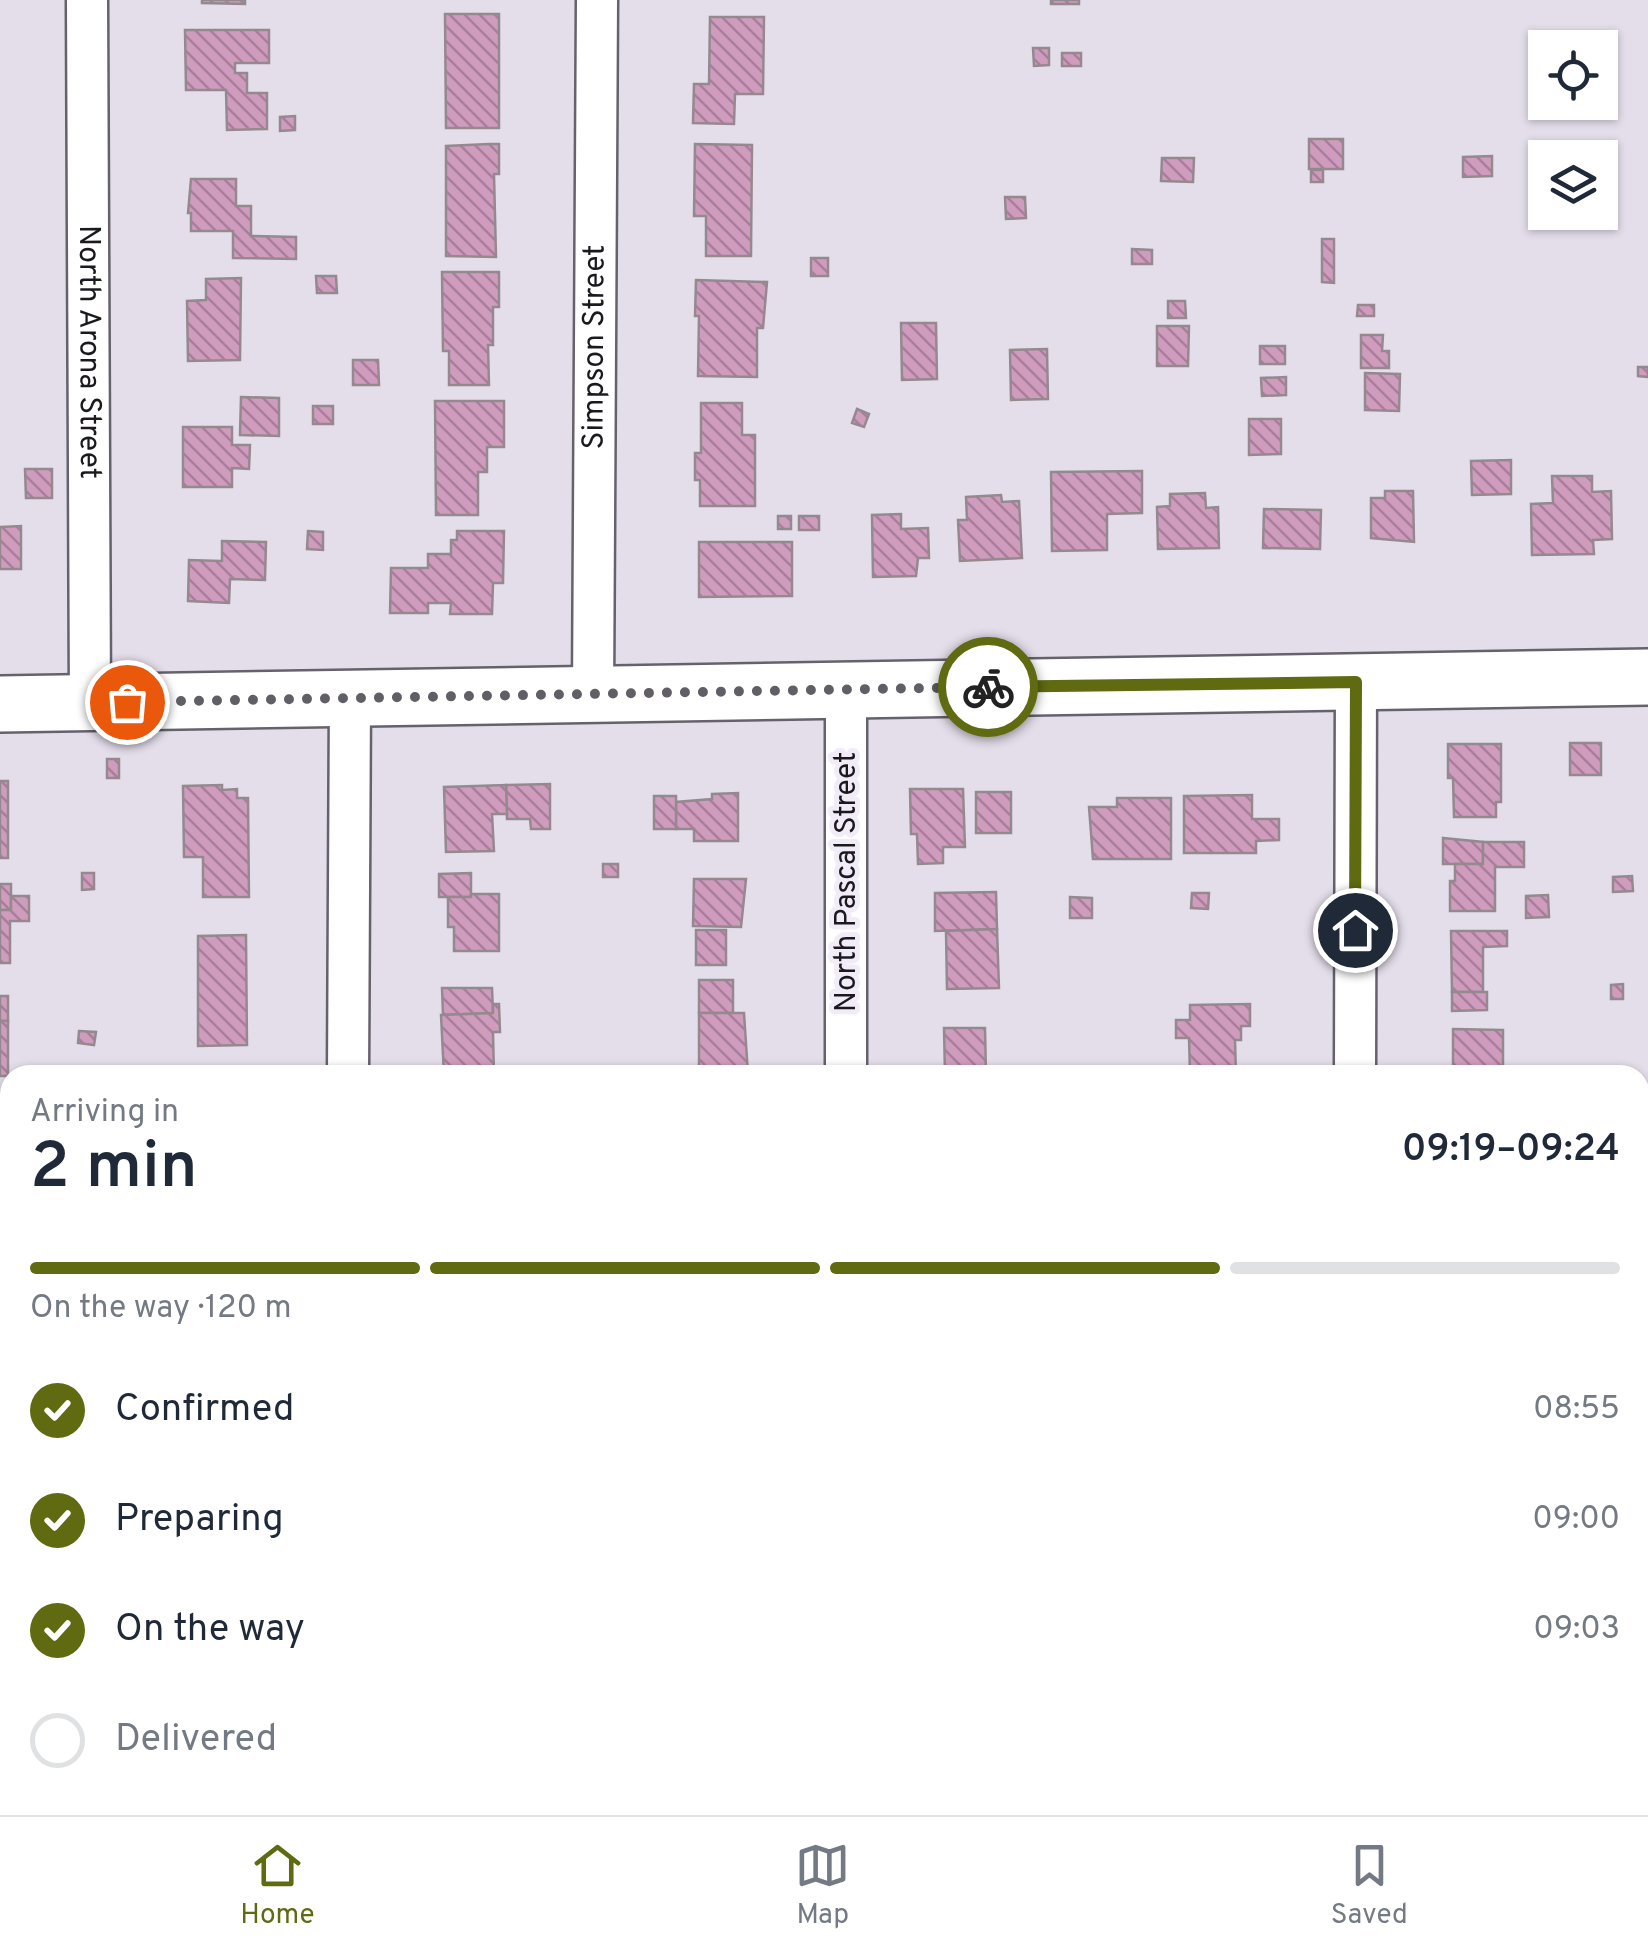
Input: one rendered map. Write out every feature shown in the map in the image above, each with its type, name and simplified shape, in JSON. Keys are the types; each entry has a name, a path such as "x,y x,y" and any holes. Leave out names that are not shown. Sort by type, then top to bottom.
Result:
{"street":[{"name":"North Arona Street","path":"88,0 90,703"},
{"name":"Simpson Street","path":"593,696 598,0"},
{"path":"0,704 1648,677"},
{"path":"1355,1065 1356,682"},
{"name":"North Pascal Street","path":"846,689 846,1065"},
{"path":"348,1065 350,698"}],"building":[{"path":"245,0 245,4 202,3"},
{"path":"1051,0 1079,0 1079,4 1051,4"},
{"path":"445,14 499,14 499,128 446,128"},
{"path":"710,17 764,17 763,94 735,94 734,124 693,123 694,84 709,84"},
{"path":"185,30 269,30 269,63 235,63 235,73 247,73 247,93 267,93 267,129 227,130 226,90 186,90"},
{"path":"1033,48 1049,48 1049,65 1034,66"},
{"path":"1062,53 1081,53 1081,66 1062,66"},
{"path":"295,116 295,130 280,131 280,117"},
{"path":"1309,139 1343,139 1343,169 1309,169"},
{"path":"499,144 499,174 494,174 496,257 446,256 446,146"},
{"path":"695,144 752,145 751,256 706,256 706,216 694,216"},
{"path":"1492,156 1492,176 1463,177 1463,157"},
{"path":"1162,158 1194,158 1193,182 1161,181"},
{"path":"1311,170 1323,170 1323,182 1311,182"},
{"path":"191,179 236,179 236,206 251,206 251,236 296,237 296,259 233,258 233,231 191,231"},
{"path":"1005,197 1025,197 1026,218 1006,219"},
{"path":"1322,239 1334,239 1334,283 1322,282"},
{"path":"1132,249 1152,250 1152,264 1132,264"},
{"path":"811,258 828,258 828,276 811,276"},
{"path":"442,272 499,272 499,307 493,307 493,345 488,345 489,385 449,385 449,351 443,351"},
{"path":"316,276 336,276 337,293 317,293"},
{"path":"241,278 240,360 188,361 187,301 206,300 206,279"},
{"path":"696,280 767,282 763,328 757,328 757,377 698,376"},
{"path":"1168,301 1185,301 1186,318 1168,318"},
{"path":"1358,305 1374,305 1374,316 1357,316"},
{"path":"901,323 936,323 937,379 902,380"},
{"path":"1157,326 1189,326 1188,366 1157,366"},
{"path":"1361,335 1383,335 1382,351 1389,351 1389,368 1361,368"},
{"path":"1260,346 1285,346 1285,364 1260,364"},
{"path":"1047,349 1048,399 1011,400 1010,350"},
{"path":"353,360 378,360 379,385 353,385"},
{"path":"1638,367 1648,367 1648,377 1638,376"},
{"path":"1365,373 1400,374 1399,411 1365,410"},
{"path":"1286,377 1286,395 1262,396 1261,378"},
{"path":"241,397 279,398 279,436 240,435"},
{"path":"435,401 504,401 504,447 487,447 487,472 478,472 478,515 436,515"},
{"path":"701,403 742,403 742,435 755,435 755,506 700,506 695,453 701,453"},
{"path":"313,406 333,406 333,424 313,424"},
{"path":"857,409 869,414 864,427 852,423"},
{"path":"1249,419 1281,419 1281,454 1249,455"},
{"path":"183,427 232,427 232,445 250,445 249,469 232,468 232,487 183,487"},
{"path":"1511,460 1511,494 1472,495 1471,461"},
{"path":"25,469 52,469 52,498 26,498"},
{"path":"1142,471 1142,513 1107,514 1107,550 1052,551 1051,472"},
{"path":"1552,476 1592,476 1592,492 1611,491 1612,539 1593,540 1594,554 1532,555 1531,504 1553,503"},
{"path":"1385,491 1413,491 1414,542 1371,538 1371,498 1385,498"},
{"path":"1205,493 1206,508 1218,507 1219,548 1158,549 1157,507 1170,506 1170,494"},
{"path":"1001,495 1002,502 1019,501 1022,558 960,561 958,520 967,520 966,497"},
{"path":"1264,509 1321,510 1320,549 1263,548"},
{"path":"901,514 901,529 928,528 929,558 918,558 916,576 873,577 872,515"},
{"path":"778,516 791,516 791,529 778,529"},
{"path":"799,516 819,516 819,530 799,530"},
{"path":"21,526 21,569 0,569 0,527"},
{"path":"308,531 323,532 323,550 307,549"},
{"path":"457,531 504,531 503,583 493,583 492,614 450,614 451,603 428,603 428,613 390,613 391,568 428,568 428,554 451,554 451,540 457,540"},
{"path":"222,541 266,542 265,580 230,579 229,603 188,601 189,560 222,561"},
{"path":"699,542 792,542 792,596 699,597"},
{"path":"1570,743 1601,743 1601,775 1570,775"},
{"path":"1448,744 1501,744 1501,802 1496,802 1496,817 1454,817"},
{"path":"107,759 119,759 119,778 107,778"},
{"path":"0,781 8,781 8,858 0,858"},
{"path":"550,784 550,829 531,829 530,819 507,819 506,785"},
{"path":"222,785 222,790 237,789 237,798 248,798 249,897 203,897 203,857 184,857 183,786"},
{"path":"506,785 507,814 492,814 494,851 446,852 444,787"},
{"path":"910,789 963,789 965,847 943,847 943,863 918,864 917,834 911,834"},
{"path":"976,792 1011,792 1011,833 976,833"},
{"path":"738,793 738,841 694,841 694,829 676,829 676,802"},
{"path":"1252,795 1252,819 1279,819 1279,840 1256,841 1256,853 1184,853 1184,796"},
{"path":"654,796 676,796 676,829 654,829"},
{"path":"1117,798 1171,798 1171,859 1093,859 1089,807 1117,807"},
{"path":"1443,838 1483,842 1483,864 1443,864"},
{"path":"1483,842 1524,842 1524,867 1495,867 1495,911 1450,911 1450,881 1455,881 1455,864 1483,864"},
{"path":"603,864 618,864 618,877 603,877"},
{"path":"82,873 94,873 94,889 82,890"},
{"path":"471,873 471,897 439,897 439,874"},
{"path":"1632,876 1633,891 1613,892 1613,877"},
{"path":"694,879 746,879 741,927 693,926"},
{"path":"0,884 11,884 11,910 0,910"},
{"path":"996,892 997,929 935,931 935,893"},
{"path":"1192,893 1209,893 1208,909 1191,908"},
{"path":"499,894 499,951 454,951 454,927 448,927 448,897"},
{"path":"1548,895 1549,917 1526,918 1526,896"},
{"path":"11,896 29,896 29,921 10,921 10,963 0,963 0,910 11,910"},
{"path":"1070,897 1092,898 1092,918 1070,918"},
{"path":"997,929 999,988 947,989 946,931"},
{"path":"696,930 726,930 726,965 696,965"},
{"path":"1451,931 1507,931 1507,946 1483,947 1483,992 1452,992"},
{"path":"246,935 247,1045 198,1046 198,936"},
{"path":"699,980 733,980 733,1013 699,1013"},
{"path":"1623,984 1623,999 1611,999 1611,985"},
{"path":"442,988 492,988 493,1013 443,1015"},
{"path":"1452,992 1487,992 1487,1010 1452,1011"},
{"path":"0,996 8,996 8,1021 0,1021"},
{"path":"493,1004 499,1004 500,1032 493,1032 494,1065 444,1065 441,1015 493,1013"},
{"path":"1250,1004 1250,1026 1241,1026 1241,1040 1235,1040 1236,1065 1190,1065 1189,1038 1176,1038 1176,1020 1190,1020 1190,1005"},
{"path":"699,1013 744,1013 747,1065 699,1065"},
{"path":"0,1021 8,1021 8,1065 0,1065"},
{"path":"944,1028 985,1028 986,1065 945,1065"},
{"path":"1453,1029 1503,1030 1503,1065 1453,1065"},
{"path":"79,1031 96,1032 94,1045 78,1043"}],"way so far":[{"path":"127,702 988,687"}],"route":[{"path":"988,687 1356,682 1355,930"}]}
